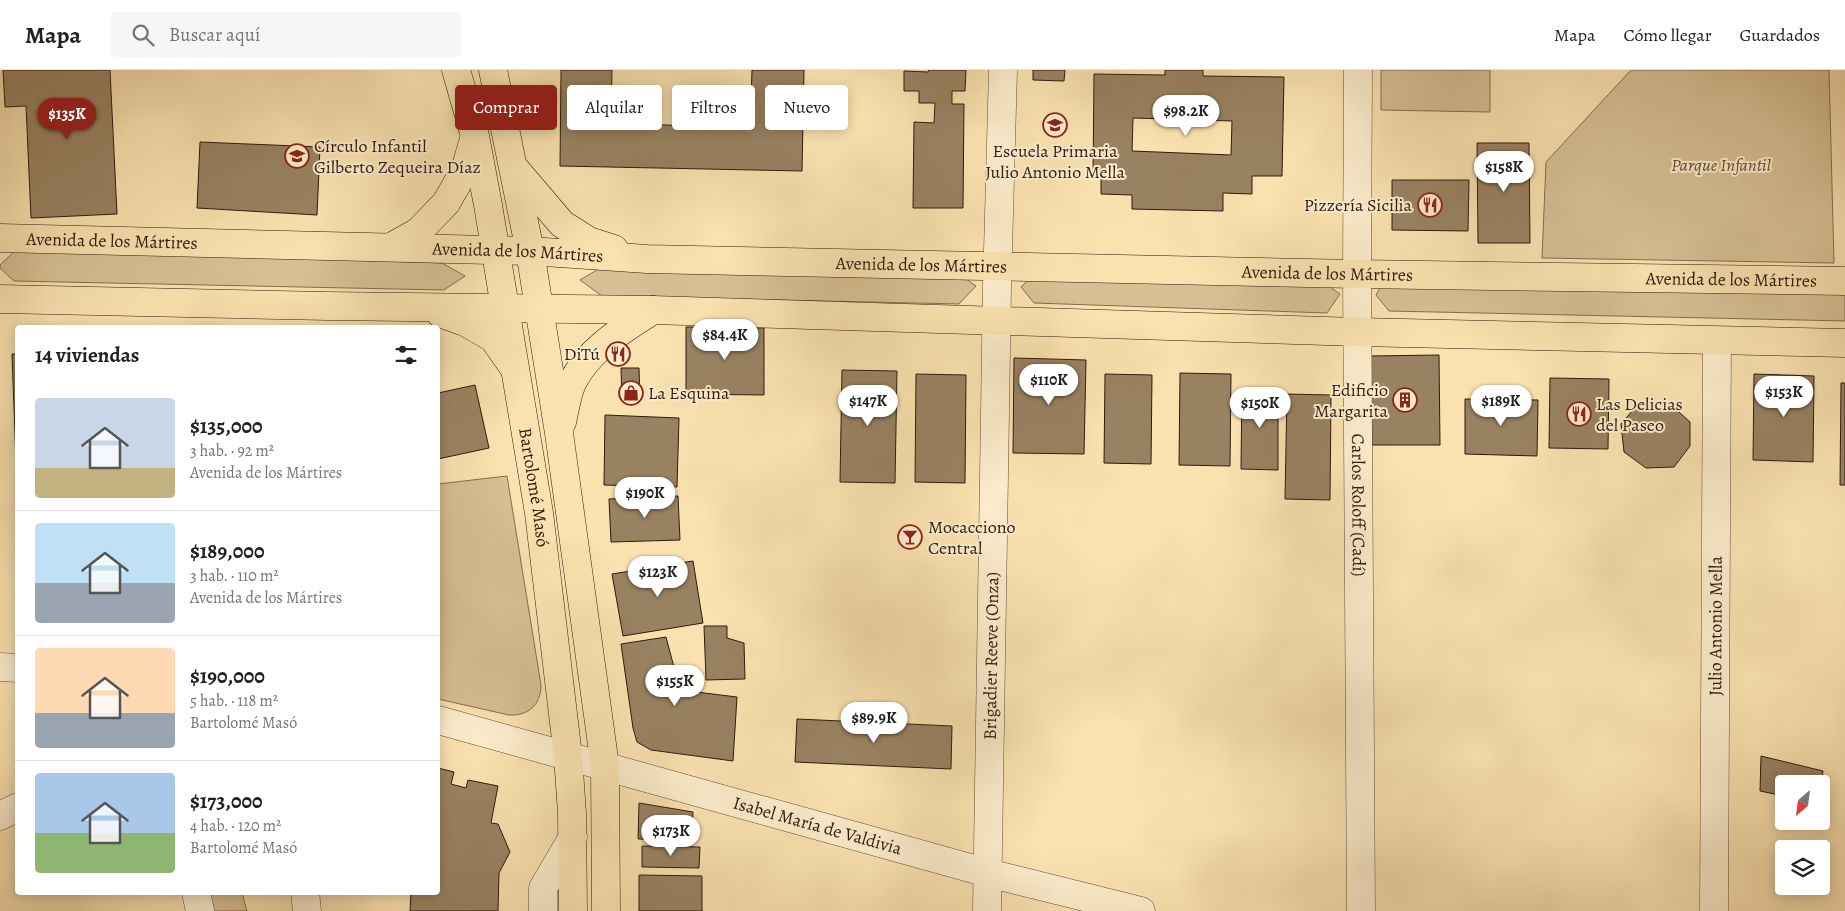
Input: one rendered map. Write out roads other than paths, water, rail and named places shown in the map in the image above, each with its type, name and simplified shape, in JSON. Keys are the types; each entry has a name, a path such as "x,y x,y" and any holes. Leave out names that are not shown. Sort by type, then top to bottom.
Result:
{"main road":[{"name":"Bartolomé Masó","path":"456,70 475,136 496,250 539,513 568,756 573,837 573,911"},
{"path":"493,70 530,251"},
{"path":"391,247 418,232 446,203 466,170 475,136"},
{"path":"512,165 562,224 588,241 647,259"},
{"name":"Avenida de los Mártires","path":"0,238 530,251 647,259 1357,274 1845,281"},
{"name":"Bartolomé Masó","path":"530,251 559,433 605,766 606,911"},
{"path":"0,299 653,310 1358,332 1845,343"},
{"path":"422,307 466,322 493,338 516,372"},
{"path":"559,433 573,382 588,359 611,338 653,310"}],"street":[{"name":"Brigadier Reeve (Onza)","path":"987,911 1002,70"},
{"name":"Carlos Roloff (Cadí)","path":"1358,70 1357,274 1361,911"},
{"name":"Julio Antonio Mella","path":"1714,911 1717,341"},
{"path":"0,667 15,668"},
{"name":"Isabel María de Valdivia","path":"440,721 988,873 1141,911"},
{"path":"0,816 15,808"},
{"path":"543,911 543,888 573,837"},
{"path":"197,895 200,911"},
{"path":"305,895 307,911"}],"place":[{"name":"Escuela Primaria Julio Antonio Mella","path":"1055,125"},
{"name":"Círculo Infantil Gilberto Zequeira Díaz","path":"297,156"},
{"name":"Pizzería Sicilia","path":"1430,205"},
{"name":"DiTú","path":"618,354"},
{"name":"La Esquina","path":"631,393"},
{"name":"Edificio Margarita","path":"1405,400"},
{"name":"Las Delicias del Paseo","path":"1579,414"},
{"name":"Mocacciono Central","path":"910,537"}],"park label":[{"name":"Parque Infantil","path":"1721,165"}]}
